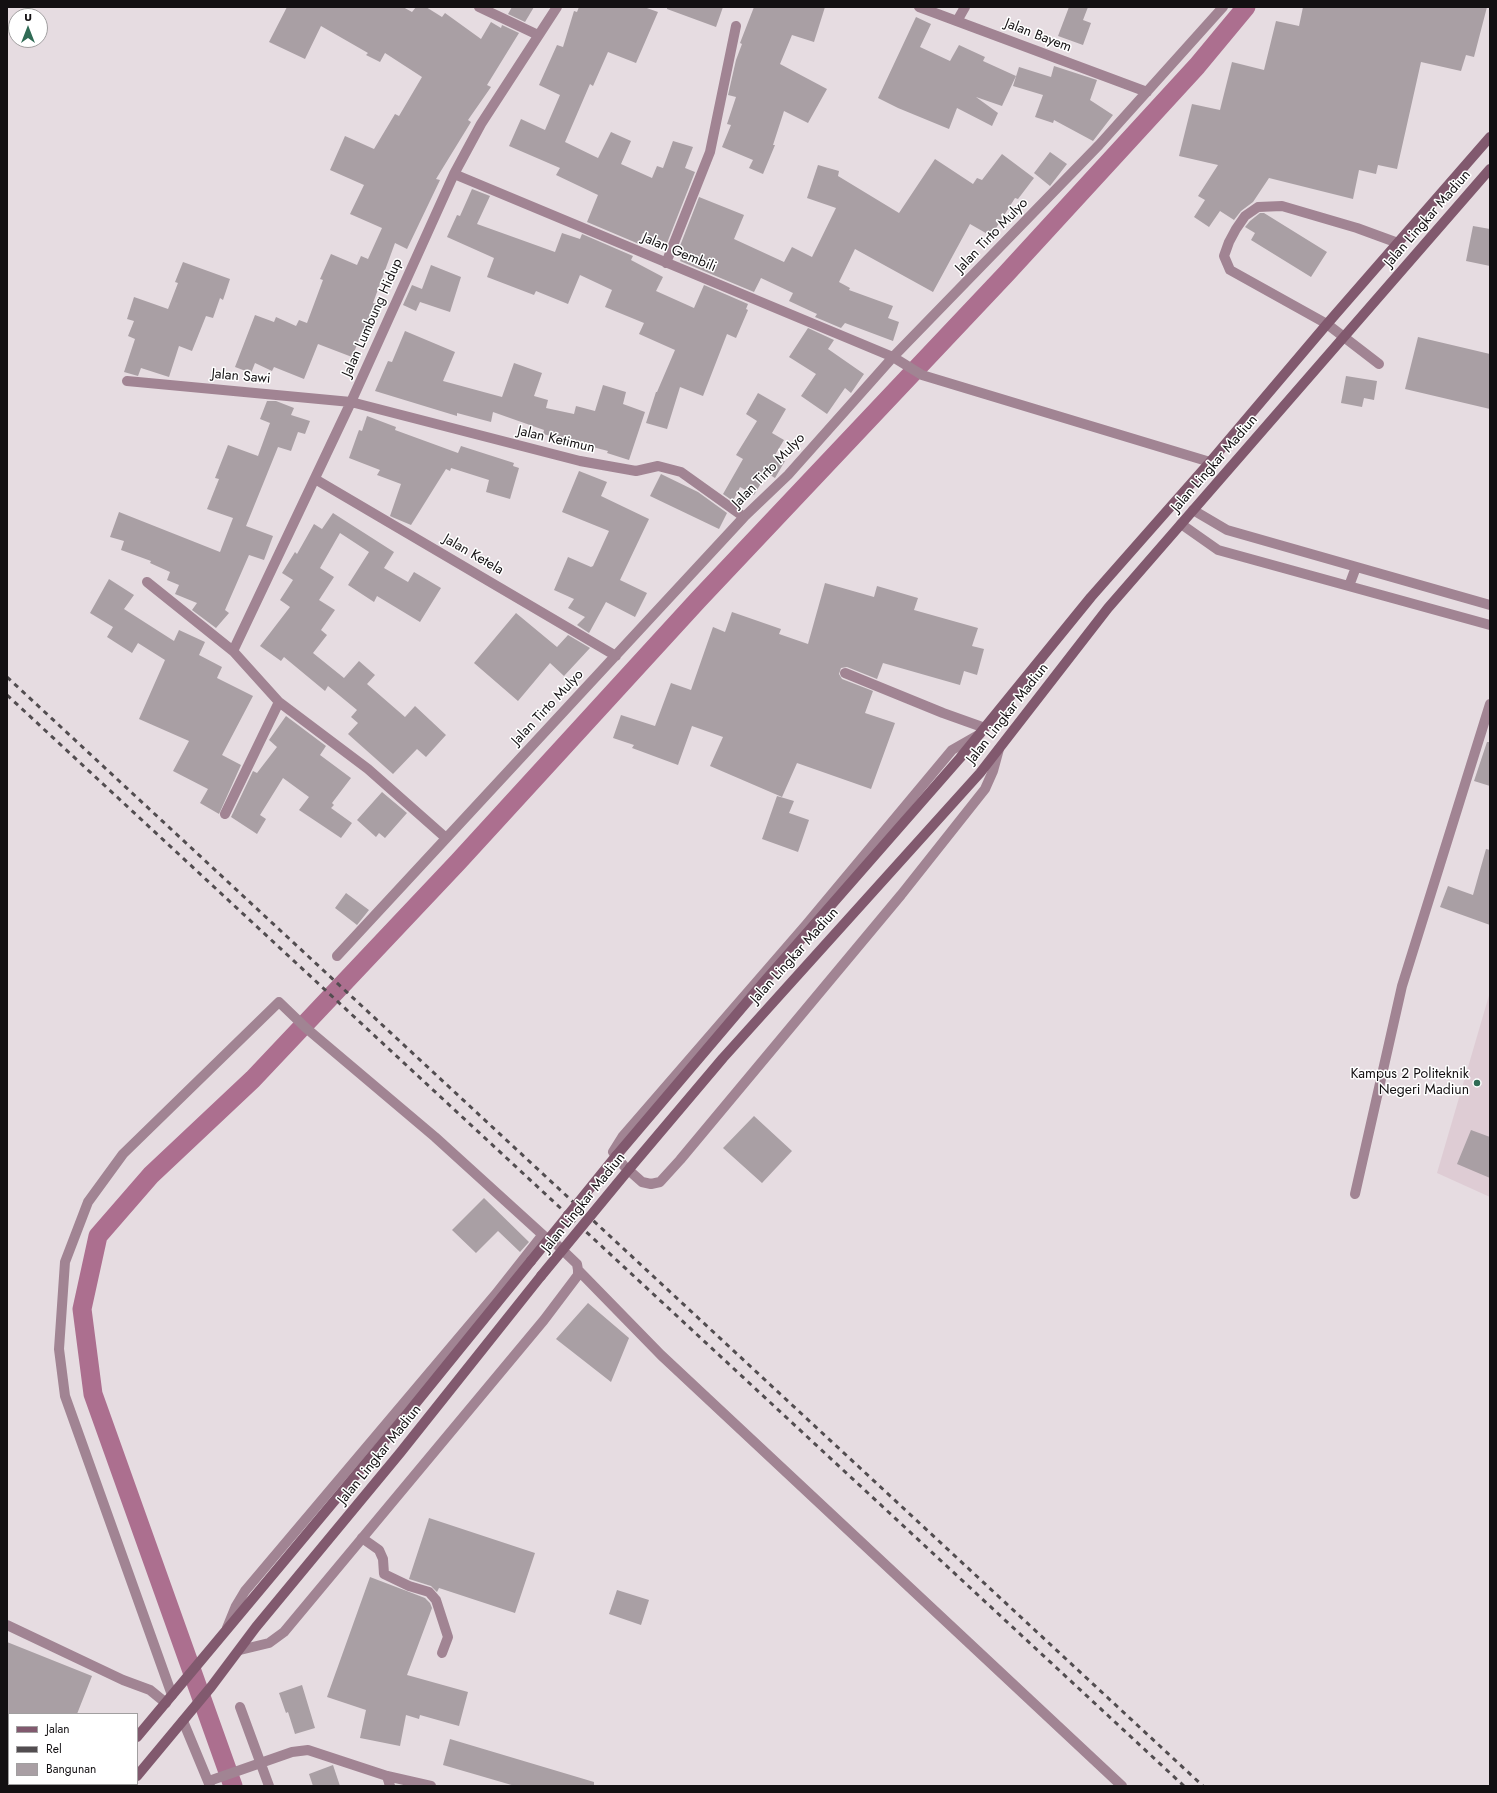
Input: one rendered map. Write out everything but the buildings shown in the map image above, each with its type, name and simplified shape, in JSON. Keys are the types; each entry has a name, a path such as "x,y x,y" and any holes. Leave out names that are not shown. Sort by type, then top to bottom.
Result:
{"main road":[{"name":"Jalan Lingkar Madiun","path":"138,1736 407,1414 616,1156 763,983 960,758 1091,597 1210,462 1327,324 1490,137"},
{"name":"Jalan Lingkar Madiun","path":"138,1775 195,1707 224,1671 256,1627 400,1453 583,1224 723,1058 980,773 1108,608 1490,169"}],"street":[{"path":"479,7 538,35"},
{"name":"Jalan Lumbung Hidup","path":"233,651 351,402 454,174 481,124 557,7"},
{"name":"Jalan Bayem","path":"919,7 1147,92"},
{"path":"957,21 965,7"},
{"name":"Jalan Tirto Mulyo","path":"337,956 744,517 788,475 895,359 1099,145 1223,7"},
{"path":"666,263 710,152 736,26"},
{"name":"Jalan Gembili","path":"454,174 895,359 922,375 1210,462"},
{"path":"1379,364 1327,324 1230,270 1224,256 1229,242 1246,216 1258,207 1282,206 1357,228 1398,243"},
{"name":"Jalan Sawi","path":"128,381 351,402"},
{"name":"Jalan Ketimun","path":"351,402 580,461 636,471 658,466 681,472 744,517"},
{"name":"Jalan Ketela","path":"315,479 616,656"},
{"path":"1193,510 1227,530 1490,605"},
{"path":"1182,524 1218,550 1490,624"},
{"path":"1349,586 1356,567"},
{"path":"148,582 233,651 279,702 368,769 446,838"},
{"path":"845,673 943,713 982,731"},
{"path":"225,814 279,702"},
{"path":"1355,1194 1402,986 1490,704"},
{"path":"982,731 952,750 806,925 620,1141 613,1152 624,1166 642,1182 651,1184 660,1182 680,1160 910,883 985,789 1000,749"},
{"path":"169,1699 65,1396 59,1349 65,1262 88,1202 123,1154 279,1002 306,1028 435,1137 544,1236 553,1241 577,1264 578,1275 544,1320 284,1632 269,1643 240,1650"},
{"path":"227,1628 236,1606 246,1591 495,1295 540,1238 544,1236"},
{"path":"578,1270 661,1355 1122,1786"},
{"path":"362,1538 379,1550 383,1559 384,1574 409,1586 429,1592 436,1600 448,1637 442,1653"},
{"path":"7,1625 123,1680 169,1699"},
{"path":"240,1707 269,1786"},
{"path":"183,1721 212,1782 260,1762 292,1752 308,1750 387,1776 431,1786"},
{"path":"387,1776 390,1786"}],"shaded area":[{"name":"Kampus 2 Politeknik Negeri Madiun","path":"1490,992 1490,1197 1437,1173"}],"waterway":[{"path":"233,1786 93,1394 82,1309 98,1236 151,1175 253,1079 458,862 698,600 1006,274 1197,66 1246,7"}],"railway":[{"path":"7,677 1203,1786"},
{"path":"7,695 1184,1786"}],"place":[{"name":"Kampus 2 Politeknik Negeri Madiun","path":"1477,1083"}]}
